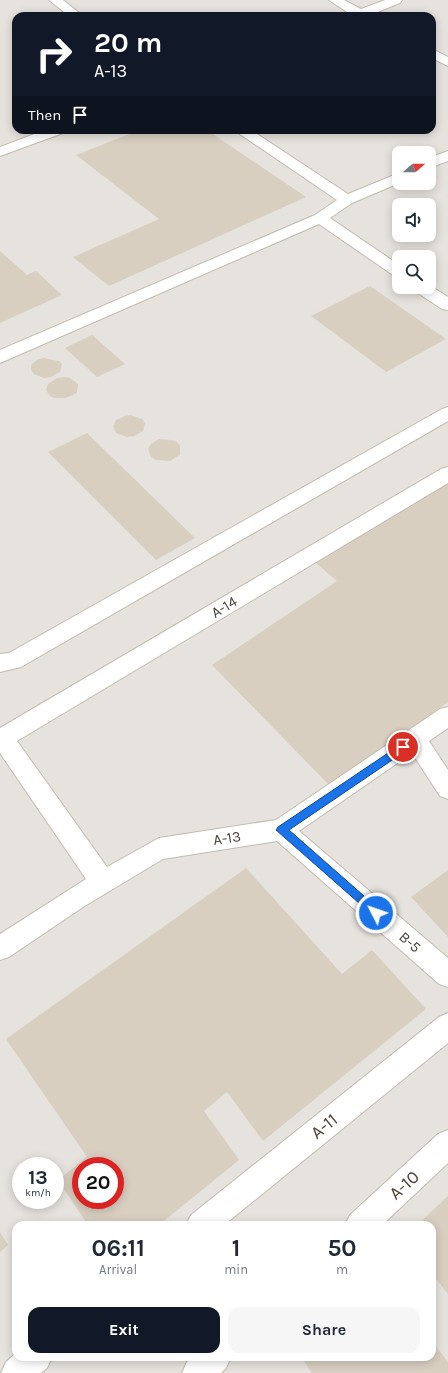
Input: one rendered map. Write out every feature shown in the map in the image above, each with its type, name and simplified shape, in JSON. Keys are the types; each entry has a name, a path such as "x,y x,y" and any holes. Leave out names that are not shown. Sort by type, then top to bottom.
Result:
{"lane":[{"path":"56,0 72,12"},
{"path":"335,0 355,12"},
{"path":"367,12 396,0"},
{"path":"436,55 448,62"},
{"path":"0,152 47,134"},
{"path":"247,134 347,200"},
{"path":"436,161 448,155"},
{"path":"0,357 320,218 347,200 392,180"},
{"path":"320,218 392,267"},
{"path":"431,294 448,306"},
{"path":"0,663 13,661 448,413"},
{"name":"A-14","path":"1,739 448,474"},
{"name":"A-13","path":"0,948 74,899 159,849 281,830 448,716"},
{"path":"415,738 448,789"},
{"path":"1,739 103,882"},
{"name":"B-5","path":"281,830 448,975"},
{"name":"A-11","path":"206,1221 448,1026"},
{"name":"A-10","path":"364,1221 448,1144"},
{"path":"16,1373 31,1361"},
{"path":"198,1373 211,1361"}],"shaded area":[{"path":"0,0 448,0 448,1373 0,1373"}],"building":[{"path":"130,134 213,134 306,197 109,286 73,257 159,219 76,155"},
{"path":"0,251 27,275 36,271 62,295 0,323"},
{"path":"370,286 446,339 386,372 311,316"},
{"path":"92,335 125,364 97,377 65,348"},
{"path":"43,358 59,361 62,364 60,372 51,377 44,378 34,374 31,370 31,365 37,360"},
{"path":"57,378 70,378 78,384 77,393 66,398 54,398 50,396 46,390 48,384"},
{"path":"131,415 142,419 145,423 143,431 134,436 127,437 116,433 113,426 116,420"},
{"path":"87,433 195,538 156,560 48,452"},
{"path":"159,439 177,442 180,446 180,455 170,461 156,460 151,457 148,449 151,444"},
{"path":"448,482 448,702 330,786 212,665 337,581 316,563"},
{"path":"246,868 342,974 372,950 426,1009 263,1141 227,1092 204,1111 239,1160 164,1221 85,1221 77,1209 124,1209 124,1157 87,1157 6,1039"},
{"path":"448,870 448,937 411,897"},
{"path":"72,1169 72,1201 64,1189 64,1175"},
{"path":"448,1196 448,1294 436,1279 436,1221 421,1221"},
{"path":"0,1232 8,1245 0,1252"},
{"path":"436,1346 448,1362 448,1373 312,1373 304,1361 436,1361"}],"route":[{"path":"376,913 281,830 403,747"}]}
